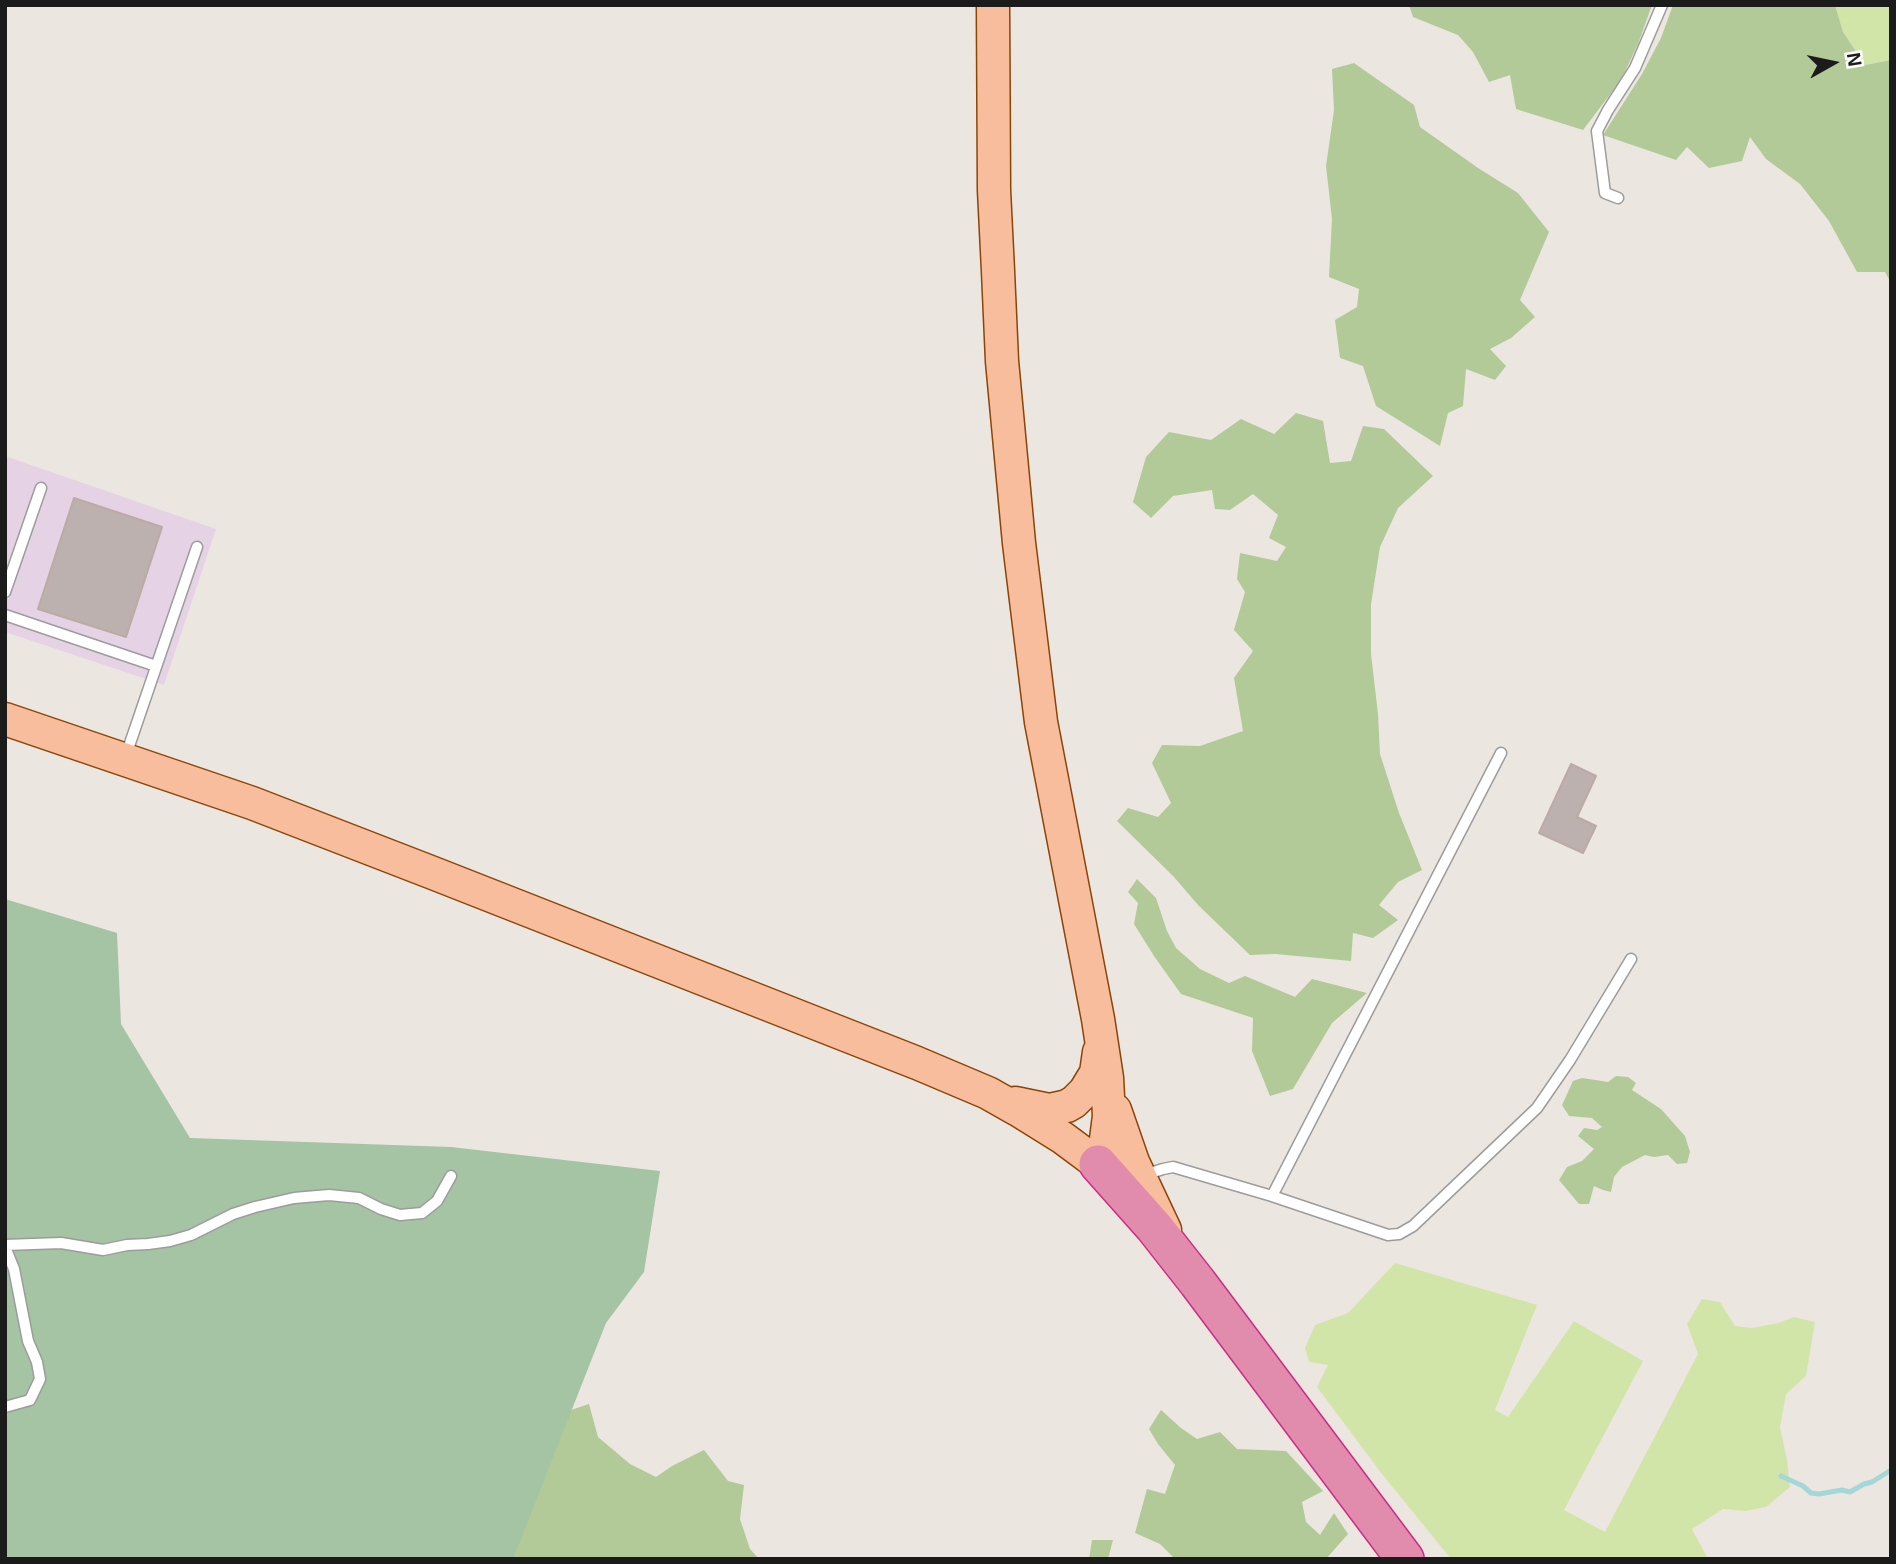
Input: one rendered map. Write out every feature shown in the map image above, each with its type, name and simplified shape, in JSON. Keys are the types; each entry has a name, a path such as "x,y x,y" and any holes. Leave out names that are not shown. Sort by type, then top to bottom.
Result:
{"highway":[{"path":"1098,1164 1154,1227 1198,1283 1405,1559"}],"main road":[{"path":"988,1093 1063,1138 1098,1164 1104,1155 1110,1116 1107,1078 1041,722 1019,542 1002,361 996,244 993,5"},
{"path":"5,719 252,803 988,1093 1039,1109 1057,1109 1074,1102 1085,1091 1096,1073 1099,1060 1098,1019"},
{"path":"1107,1078 1124,1140 1140,1177 1170,1240 1198,1283"}],"lane":[{"path":"1618,198 1605,193 1597,131 1635,68 1662,5"},
{"path":"5,592 41,488"},
{"path":"125,758 197,547"},
{"path":"5,615 156,666"},
{"path":"1272,1196 1501,753"},
{"path":"1140,1177 1173,1167 1272,1196 1388,1236 1399,1234 1413,1226 1537,1108 1570,1060 1631,959"},
{"path":"5,1407 30,1400 40,1379 28,1342 14,1269 5,1246 61,1243 103,1250 170,1241 191,1235 233,1214 295,1198 329,1195 359,1198 400,1215 422,1213 437,1201 451,1176"}],"shaded area":[{"path":"5,456 216,529 164,685 5,632"}],"green space":[{"path":"1409,5 1652,5 1621,80 1583,130 1516,109 1510,75 1489,82 1473,52 1458,35 1413,17"},
{"path":"1673,5 1835,5 1843,32 1865,65 1891,60 1891,283 1885,272 1857,272 1829,221 1800,184 1766,159 1750,137 1742,161 1709,168 1687,147 1676,160 1603,135 1642,74 1661,38"},
{"path":"1835,5 1891,5 1891,60 1865,65 1843,32"},
{"path":"1354,63 1414,105 1420,127 1518,193 1549,232 1520,300 1535,317 1511,338 1490,349 1506,366 1495,380 1466,369 1463,406 1448,413 1440,446 1376,406 1363,366 1340,358 1335,320 1357,307 1359,289 1329,277 1332,219 1326,166 1334,110 1332,69"},
{"path":"1296,413 1323,421 1330,463 1351,461 1363,426 1384,429 1433,476 1398,508 1380,547 1371,604 1371,654 1380,754 1399,813 1422,870 1398,882 1379,905 1398,920 1373,938 1353,933 1351,961 1275,954 1250,955 1117,821 1128,808 1158,817 1171,803 1152,763 1162,745 1200,746 1243,731 1234,678 1253,651 1234,630 1245,592 1237,579 1240,553 1277,561 1286,547 1269,538 1278,515 1253,494 1230,510 1215,509 1212,490 1173,496 1151,518 1133,502 1146,457 1169,432 1211,440 1241,419 1274,434"},
{"path":"1137,879 1156,898 1176,948 1200,969 1229,983 1245,976 1295,997 1312,979 1367,993 1332,1023 1293,1089 1270,1096 1252,1051 1253,1018 1181,994 1134,924 1138,903 1128,892"},
{"path":"5,899 117,933 121,1024 190,1138 451,1147 660,1171 644,1272 606,1323 513,1559 5,1559"},
{"path":"1616,1076 1628,1077 1636,1083 1632,1090 1661,1109 1685,1136 1690,1152 1687,1163 1677,1164 1668,1155 1645,1155 1622,1167 1614,1177 1611,1192 1594,1186 1589,1204 1579,1204 1559,1180 1567,1167 1582,1161 1594,1149 1578,1136 1584,1128 1597,1130 1602,1127 1592,1118 1569,1116 1562,1105 1573,1081 1582,1078 1608,1082"},
{"path":"1395,1263 1537,1305 1495,1410 1508,1417 1574,1321 1643,1361 1564,1510 1605,1532 1698,1354 1687,1324 1702,1299 1720,1302 1735,1326 1752,1328 1794,1317 1815,1322 1806,1376 1786,1394 1780,1427 1790,1487 1766,1507 1745,1511 1723,1509 1692,1529 1708,1559 1451,1559 1382,1474 1317,1387 1328,1365 1309,1362 1305,1348 1315,1325 1348,1313"},
{"path":"589,1404 598,1437 630,1464 656,1477 704,1450 728,1481 744,1485 740,1519 750,1549 759,1559 245,1559 213,1548 5,1559 5,1459 562,1413"},
{"path":"1161,1410 1197,1439 1220,1432 1237,1449 1286,1451 1323,1491 1302,1502 1306,1522 1320,1535 1334,1513 1348,1534 1326,1559 1175,1559 1160,1544 1135,1533 1147,1489 1165,1494 1175,1465 1149,1429"},
{"path":"1092,1540 1113,1540 1108,1559 1089,1559"}],"building":[{"path":"74,498 162,527 126,637 38,609"},
{"path":"1571,764 1596,776 1577,817 1596,826 1583,853 1539,833"}],"waterway":[{"path":"1781,1476 1803,1486 1811,1493 1819,1494 1842,1490 1850,1492 1891,1470"}]}
